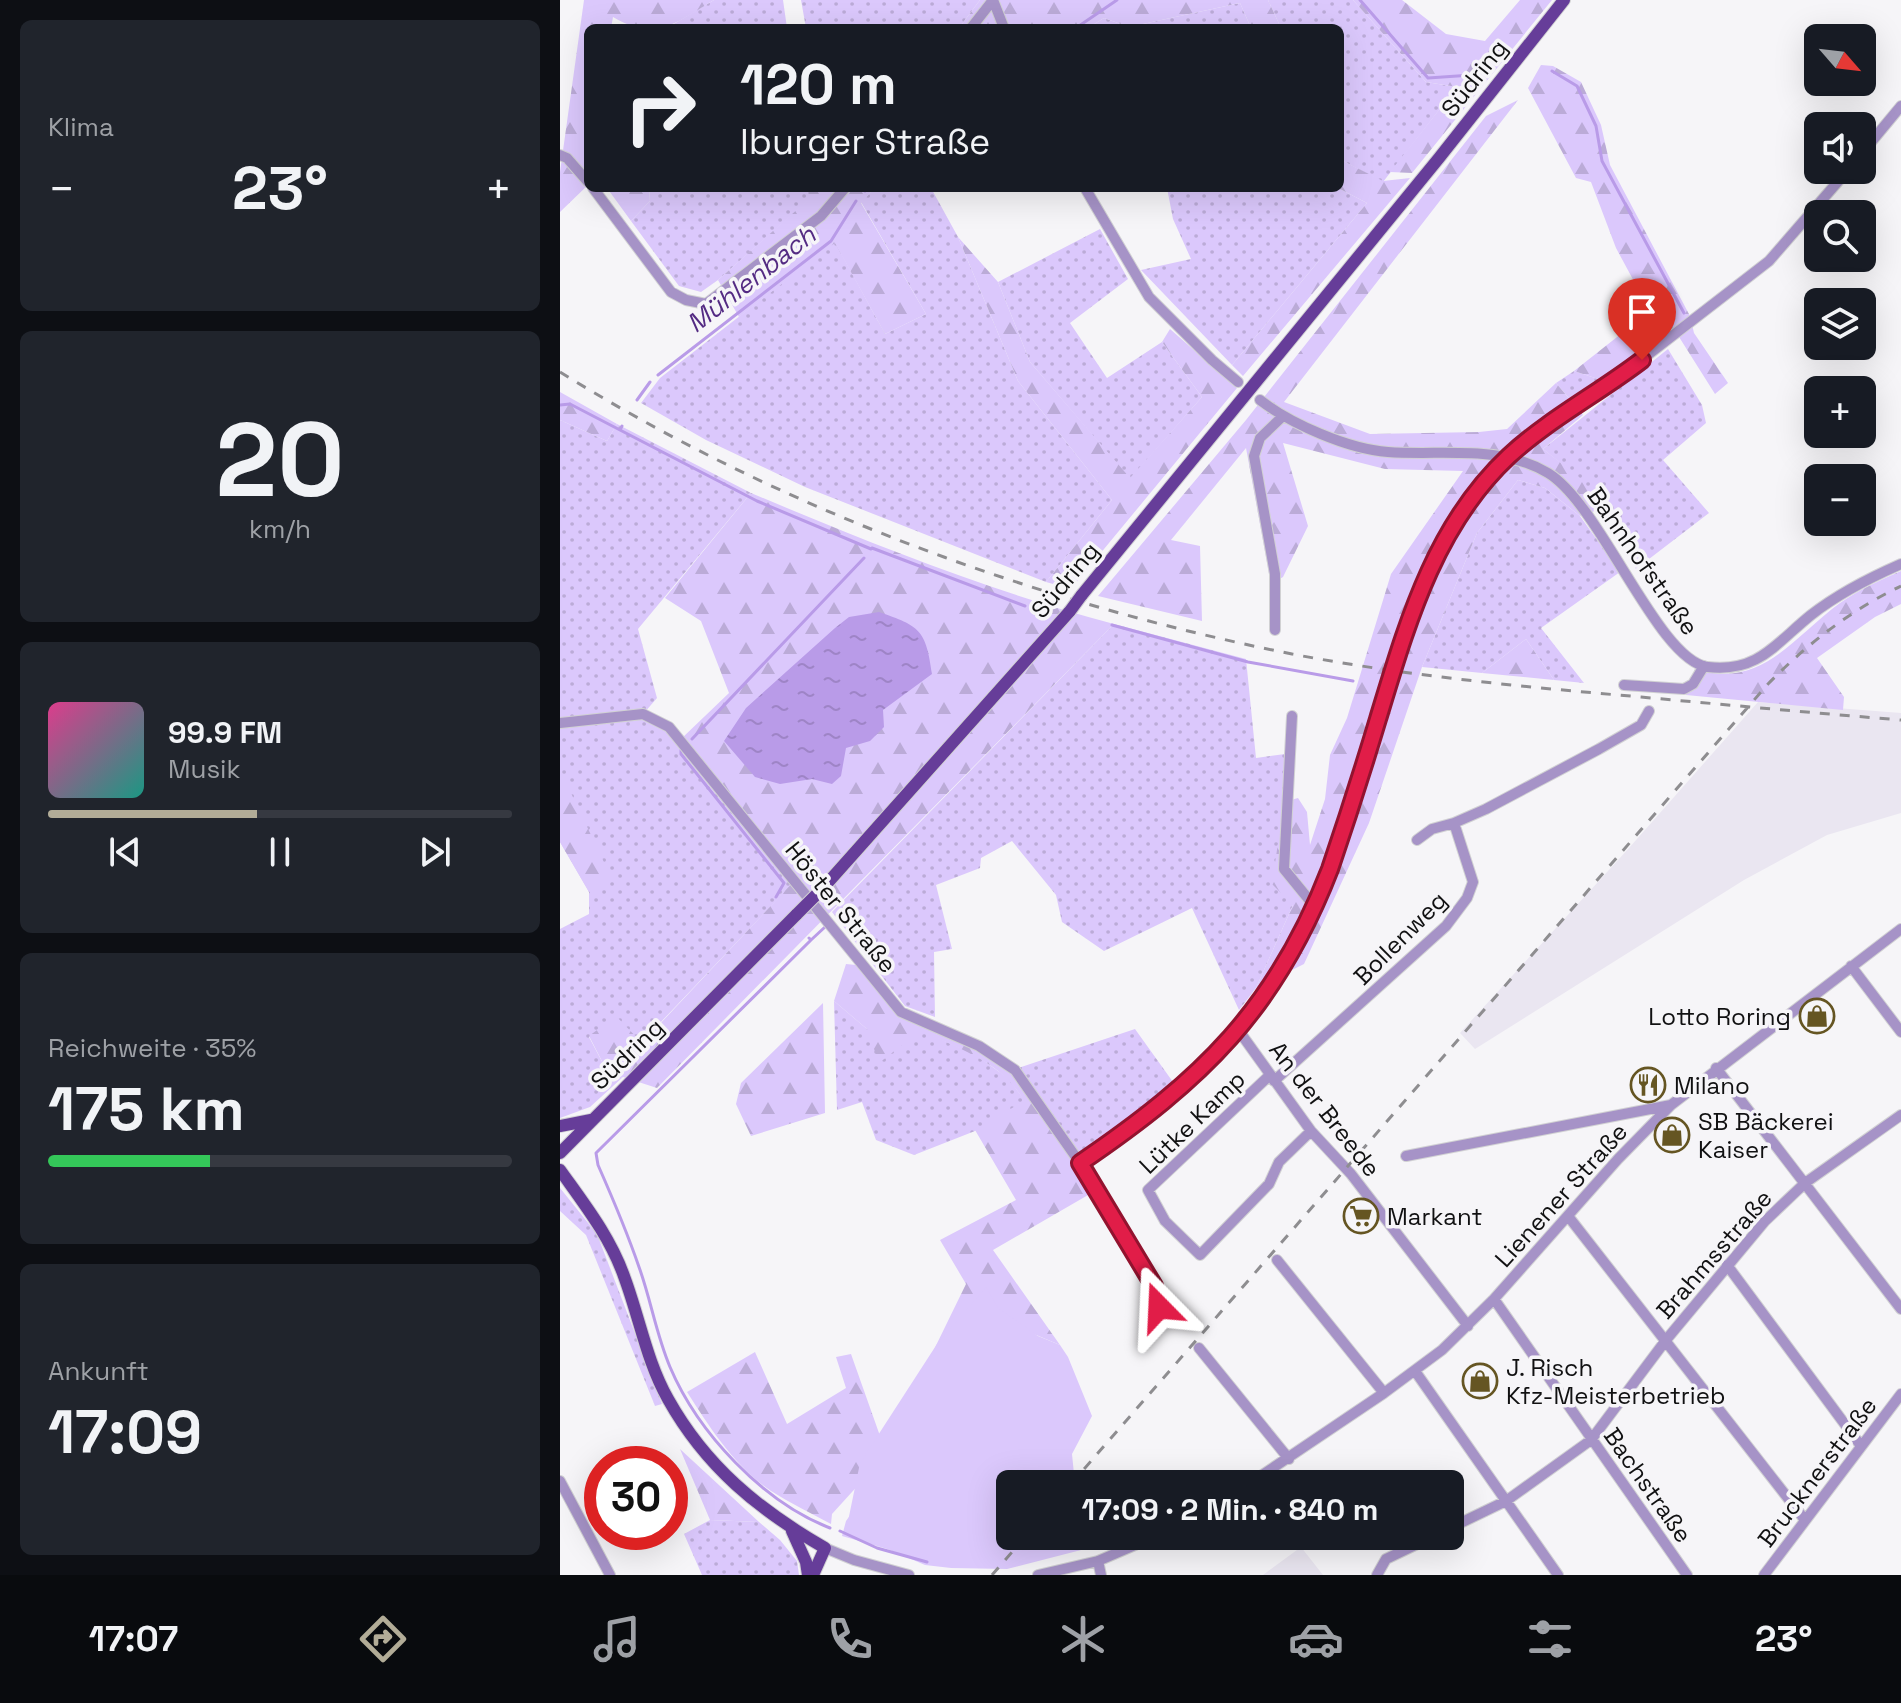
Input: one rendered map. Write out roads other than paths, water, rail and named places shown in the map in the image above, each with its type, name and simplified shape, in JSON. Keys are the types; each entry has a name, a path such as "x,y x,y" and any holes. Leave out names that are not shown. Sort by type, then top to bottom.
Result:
{"main road":[{"name":"Südring","path":"560,1153 823,888 1070,611 1564,0"},
{"path":"560,1126 591,1120"},
{"path":"560,1170 602,1227 625,1278 647,1352 668,1400 718,1467 758,1506 825,1548 810,1575"},
{"path":"790,1528 810,1575"}],"street":[{"path":"974,24 993,0"},
{"path":"993,0 1002,24"},
{"path":"1876,136 1901,106"},
{"path":"560,155 567,158 584,177"},
{"path":"1080,1163 1164,1103 1239,1031 1286,963 1315,907 1330,869 1419,595 1443,541 1483,484 1509,456 1542,429 1638,364 1769,261 1836,184"},
{"path":"596,192 671,292 686,300 706,304 821,216 842,192"},
{"path":"1087,192 1149,297 1238,382"},
{"name":"Bahnhofstraße","path":"1260,400 1282,417 1329,437 1384,452 1509,456 1550,474 1572,494 1612,549 1677,649 1704,666 1739,667 1763,657 1812,614 1864,580 1901,564"},
{"path":"1275,630 1275,574 1254,456 1260,438 1282,417"},
{"name":"Bahnhofstraße","path":"1624,685 1684,689 1693,684 1704,666"},
{"path":"1417,840 1432,829 1486,809 1599,749 1641,725 1649,711"},
{"name":"Höster Straße","path":"560,723 643,714 669,727 901,1012 979,1046 1015,1070 1080,1163 1154,1286 1159,1307 1150,1317"},
{"path":"1292,716 1284,869 1315,907"},
{"name":"Bollenweg","path":"1272,1078 1446,926 1467,898 1473,882 1454,823"},
{"name":"Lienener Straße","path":"1271,1470 1415,1371 1468,1326 1671,1105 1901,929"},
{"path":"1851,966 1901,1032"},
{"name":"An der Breede","path":"1239,1031 1311,1131 1346,1168 1468,1326"},
{"path":"1716,1068 1901,1309"},
{"name":"Lütke Kamp","path":"1272,1078 1148,1190 1165,1221 1200,1255 1269,1184 1279,1162 1311,1131"},
{"path":"1406,1156 1671,1105"},
{"name":"Brahmsstraße","path":"1464,1521 1506,1501 1591,1440 1666,1340 1765,1221 1805,1183 1901,1115"},
{"path":"1568,1216 1805,1520"},
{"path":"1277,1260 1384,1393"},
{"path":"1727,1265 1861,1446"},
{"name":"Bachstraße","path":"1494,1299 1687,1575"},
{"path":"1199,1348 1289,1459"},
{"path":"1415,1371 1558,1575"},
{"name":"Brucknerstraße","path":"1764,1575 1901,1394"},
{"path":"560,1481 610,1575"},
{"path":"825,1548 854,1560 909,1575"},
{"path":"1038,1575 1098,1561 1124,1550"},
{"path":"1377,1575 1386,1559 1405,1550"},
{"path":"1098,1561 1101,1575"}],"water":[{"path":"879,612 904,621 919,632 927,648 932,674 883,710 884,727 870,741 846,748 841,776 832,784 812,779 780,784 755,777 724,741 746,708 849,617"}],"waterway":[{"name":"Mühlenbach","path":"1082,24 1117,0"},
{"path":"1360,0 1428,78 1472,75"},
{"path":"1552,71 1577,86 1596,126 1602,161 1684,313"},
{"name":"Mühlenbach","path":"658,375 831,241 856,201"},
{"name":"Mühlenbach","path":"637,400 650,382"},
{"name":"Mühlenbach","path":"560,405 570,404 620,430 622,426"},
{"path":"620,430 757,501 871,549"},
{"path":"872,548 1025,606"},
{"path":"692,739 864,558"},
{"path":"1112,625 1248,662 1353,681"},
{"path":"681,750 681,754 784,883 776,897"},
{"path":"811,940 825,927"},
{"path":"809,938 811,940 596,1153 639,1267 665,1355 682,1392 715,1440 757,1483 805,1516 830,1528"},
{"path":"840,1531 877,1548 927,1562"}],"railway":[{"path":"560,372 645,422 732,467 913,546 1006,579 1196,633 1335,662 1422,675 1901,720"},
{"path":"1083,1470 1768,684 1830,629 1901,586"},
{"path":"992,1575 1014,1550"}],"place":[{"name":"Lotto Roring","path":"1817,1016"},
{"name":"Milano","path":"1648,1085"},
{"name":"SB Bäckerei Kaiser","path":"1672,1135"},
{"name":"Markant","path":"1361,1216"},
{"name":"J. Risch Kfz-Meisterbetrieb","path":"1480,1381"}]}
